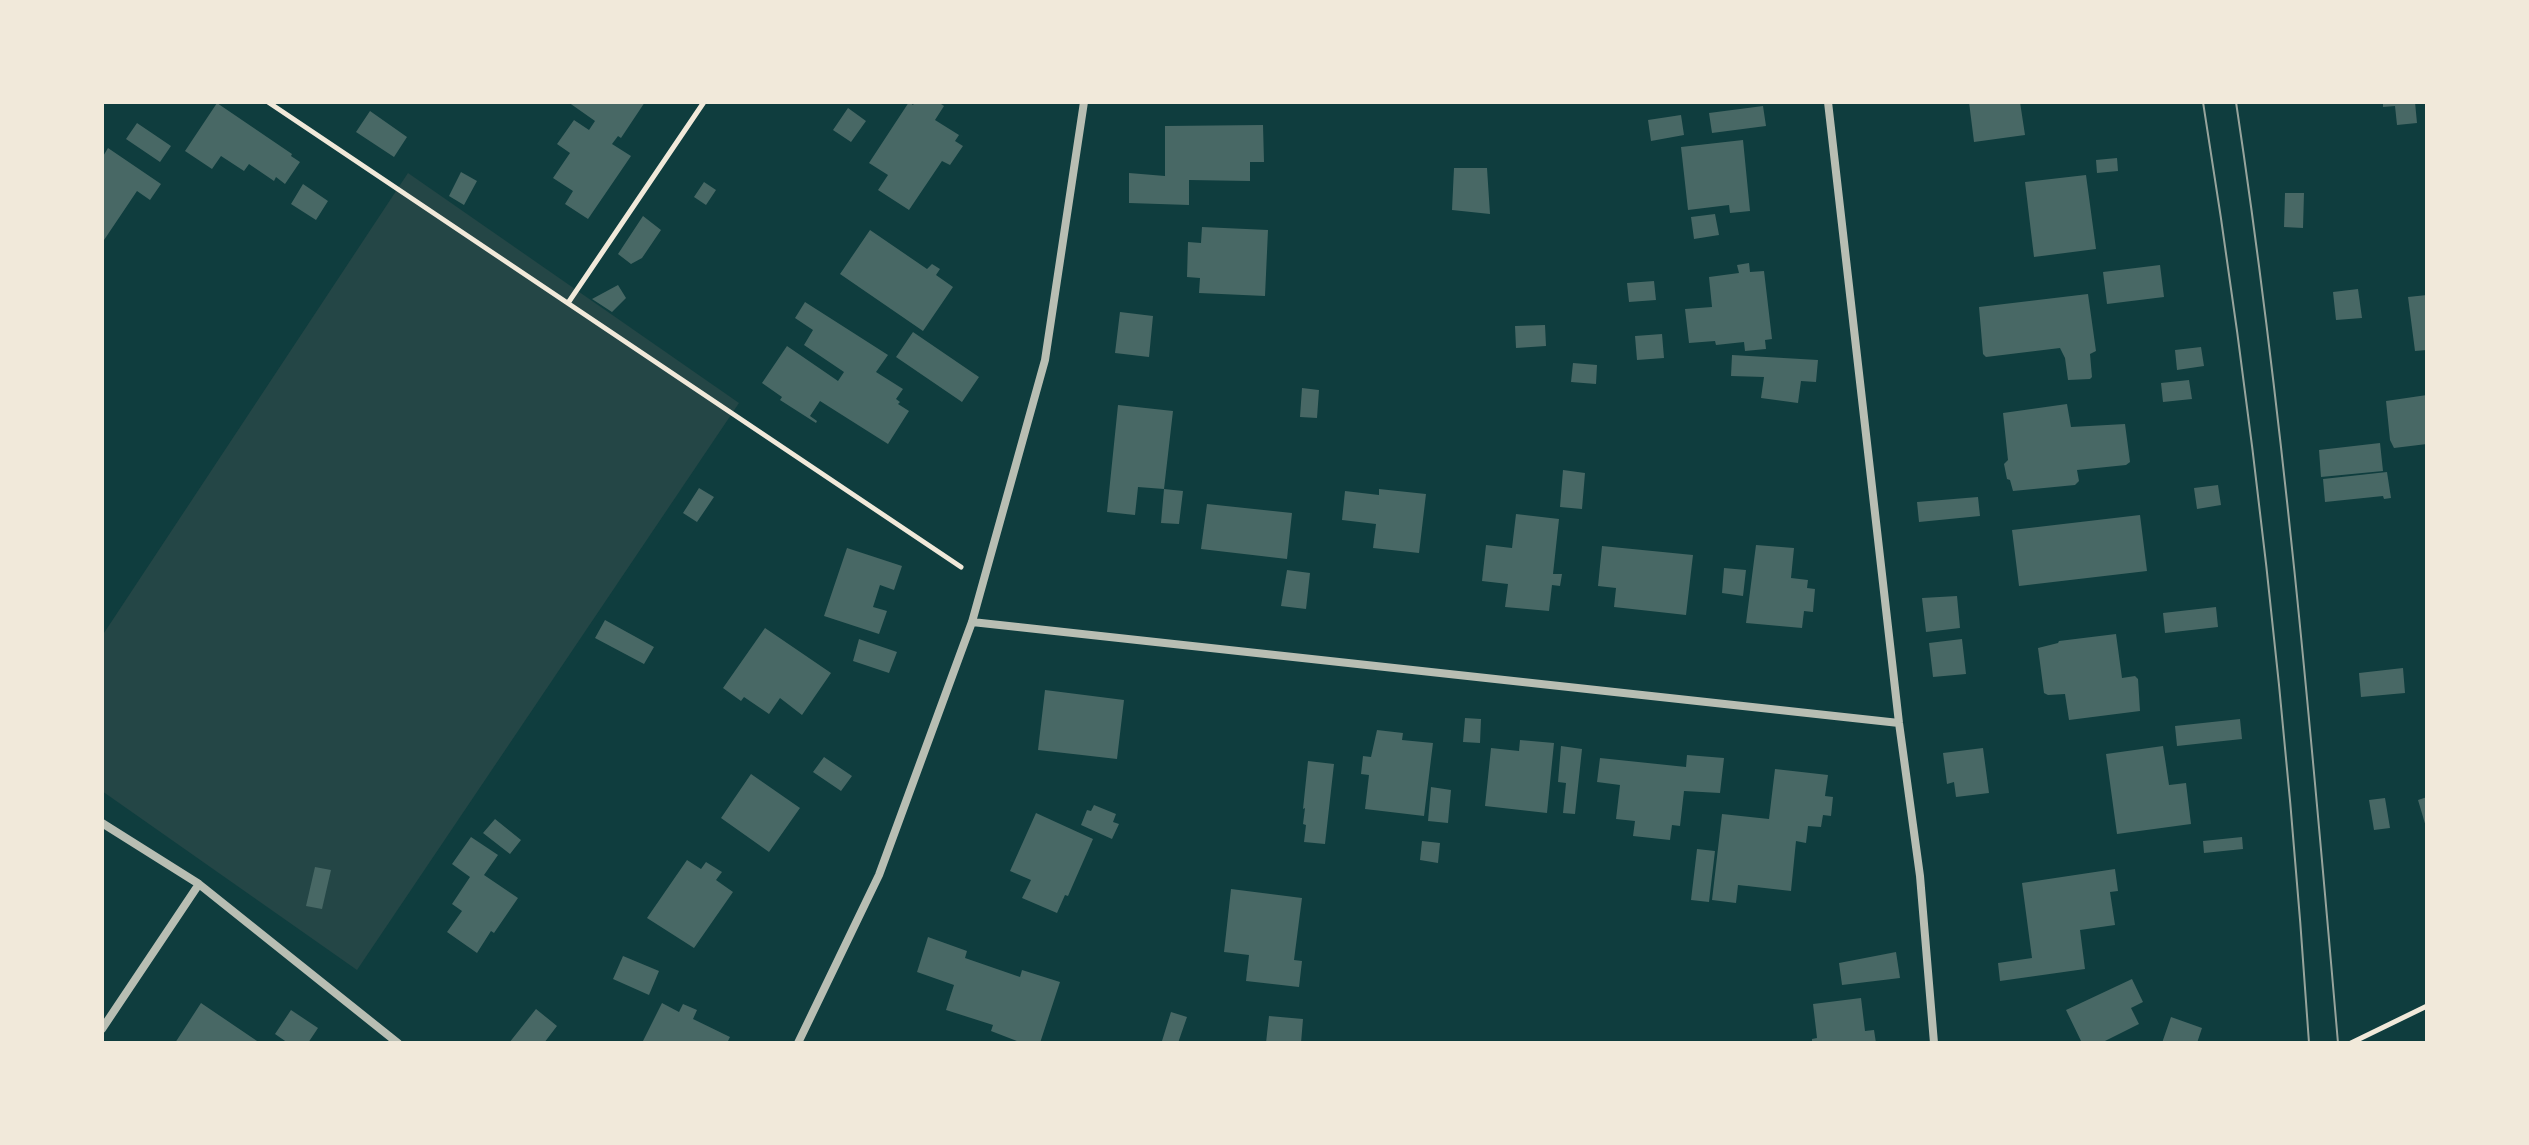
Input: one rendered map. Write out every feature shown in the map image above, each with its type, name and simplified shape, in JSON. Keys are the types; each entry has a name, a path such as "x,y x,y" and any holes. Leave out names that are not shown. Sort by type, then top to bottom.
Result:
{"street":[{"path":"798,1043 879,875 972,622 1045,360 1084,102"},
{"path":"1828,102 1899,723 1920,876 1934,1043"},
{"path":"972,622 1899,723"},
{"path":"102,823 199,884 398,1043"},
{"path":"102,1029 199,884"}],"path":[{"path":"268,102 982,581"},
{"path":"568,303 704,102"},
{"path":"2351,1043 2427,1006"}],"shaded area":[{"path":"408,173 739,403 357,970 102,791 102,636"}],"building":[{"path":"568,102 645,102 621,138 618,136 612,144 631,156 588,219 565,204 573,191 553,178 570,153 557,144 574,120 589,130 595,121"},
{"path":"909,102 913,105 915,102 938,102 944,106 935,120 959,135 955,141 963,146 950,165 942,161 909,210 878,190 888,175 869,163"},
{"path":"1969,102 2020,102 2025,135 1974,142"},
{"path":"2383,102 2415,102 2417,123 2397,125 2395,106 2383,107"},
{"path":"217,103 300,162 285,184 276,177 274,181 249,164 244,171 221,156 212,169 185,151"},
{"path":"1763,106 1766,126 1712,133 1709,113"},
{"path":"848,108 866,121 851,142 833,130"},
{"path":"370,111 407,137 394,157 356,132"},
{"path":"1681,115 1684,135 1651,141 1648,120"},
{"path":"137,123 171,146 160,162 126,139"},
{"path":"1263,125 1264,162 1250,162 1250,181 1189,180 1189,205 1129,203 1129,173 1165,176 1165,126"},
{"path":"1743,140 1750,211 1730,213 1729,205 1688,210 1681,147"},
{"path":"108,148 161,184 150,200 137,191 102,243 102,158"},
{"path":"2117,158 2118,171 2097,173 2096,160"},
{"path":"1454,168 1487,168 1490,214 1452,210"},
{"path":"461,172 477,181 464,205 449,196"},
{"path":"2086,175 2096,249 2034,257 2025,182"},
{"path":"704,182 716,190 706,205 694,197"},
{"path":"303,184 328,201 316,220 291,204"},
{"path":"2285,193 2304,193 2303,228 2284,227"},
{"path":"1715,214 1719,235 1694,239 1691,217"},
{"path":"643,216 661,230 642,258 631,264 618,254"},
{"path":"1202,227 1268,230 1265,296 1199,293 1200,278 1187,277 1188,242 1201,243"},
{"path":"870,230 927,269 932,264 940,269 936,275 953,287 923,331 840,274"},
{"path":"1749,263 1750,272 1764,271 1772,339 1765,340 1766,349 1745,351 1744,342 1716,345 1715,341 1689,343 1685,309 1712,307 1709,277 1739,273 1737,265"},
{"path":"2160,265 2164,297 2107,304 2103,272"},
{"path":"1654,281 1656,300 1629,302 1627,283"},
{"path":"618,285 626,298 612,312 592,299"},
{"path":"2358,289 2362,318 2336,320 2333,292"},
{"path":"2088,294 2096,351 2090,354 2090,379 2068,380 2065,358 2060,348 1986,357 1983,354 1979,307"},
{"path":"2427,295 2427,350 2415,351 2408,297"},
{"path":"805,302 888,355 876,372 903,389 896,399 909,411 888,444 820,401 810,416 816,423 780,400 782,397 762,383 787,346 838,381 844,372 804,345 813,330 795,318"},
{"path":"1120,312 1153,316 1149,357 1115,353"},
{"path":"1545,325 1546,346 1516,348 1515,326"},
{"path":"913,332 979,377 962,402 896,357"},
{"path":"1662,334 1664,358 1637,360 1635,336"},
{"path":"2201,347 2204,366 2177,370 2175,350"},
{"path":"1732,355 1818,360 1816,382 1801,381 1798,403 1761,398 1764,377 1731,376"},
{"path":"1573,363 1597,365 1596,384 1571,382"},
{"path":"2189,380 2192,399 2163,402 2161,383"},
{"path":"1302,388 1319,390 1317,418 1300,417"},
{"path":"2427,395 2427,444 2394,448 2390,440 2386,401"},
{"path":"2067,404 2071,427 2125,424 2130,462 2077,470 2079,481 2075,485 2013,491 2004,464 2008,460 2003,413"},
{"path":"1118,405 1173,411 1164,489 1138,487 1135,515 1107,512"},
{"path":"2380,443 2383,471 2321,477 2319,450"},
{"path":"1563,470 1585,473 1582,509 1560,507"},
{"path":"2387,472 2391,498 2384,499 2383,496 2325,502 2323,479"},
{"path":"2218,485 2221,505 2197,509 2194,488"},
{"path":"699,488 714,497 697,522 683,513"},
{"path":"1164,489 1183,491 1179,524 1161,523"},
{"path":"1379,489 1426,494 1419,553 1373,548 1376,524 1342,520 1345,491 1379,495"},
{"path":"1978,497 1980,516 1919,522 1917,502"},
{"path":"1207,504 1292,513 1287,559 1201,549"},
{"path":"1516,514 1559,519 1553,574 1562,574 1560,586 1552,585 1549,611 1505,607 1508,584 1482,581 1486,545 1512,548"},
{"path":"2140,515 2147,571 2019,586 2012,530"},
{"path":"1756,545 1794,548 1791,578 1808,580 1807,588 1815,589 1813,612 1804,611 1802,628 1746,623"},
{"path":"1602,546 1693,555 1686,615 1614,607 1616,588 1598,586"},
{"path":"847,548 902,566 894,590 880,585 873,607 887,611 879,634 824,616"},
{"path":"1724,568 1746,570 1743,596 1722,593"},
{"path":"1287,570 1310,573 1306,609 1281,606"},
{"path":"1957,596 1960,628 1926,632 1922,598"},
{"path":"2216,607 2218,627 2165,633 2163,613"},
{"path":"605,620 654,647 644,664 595,638"},
{"path":"765,628 831,673 802,715 780,698 769,714 744,697 741,701 723,688"},
{"path":"2116,634 2122,678 2135,676 2138,679 2140,711 2069,720 2065,694 2044,693 2038,648 2059,641"},
{"path":"859,639 897,652 889,673 853,661"},
{"path":"1962,639 1966,674 1933,677 1929,643"},
{"path":"2403,668 2405,693 2361,697 2359,673"},
{"path":"1045,690 1124,700 1117,759 1038,750"},
{"path":"1465,718 1481,719 1480,743 1463,742"},
{"path":"2240,719 2242,739 2177,746 2175,726"},
{"path":"1377,730 1403,733 1402,740 1433,743 1424,816 1365,809 1369,775 1361,774 1363,756 1371,757"},
{"path":"1520,740 1554,743 1547,813 1485,806 1491,748 1519,751"},
{"path":"1561,746 1582,749 1575,814 1563,813 1566,783 1558,782"},
{"path":"2163,746 2169,785 2186,783 2191,824 2117,834 2106,754"},
{"path":"1983,748 1989,793 1956,797 1954,782 1947,784 1943,753"},
{"path":"1687,755 1724,758 1720,793 1684,791 1680,826 1672,825 1670,840 1633,836 1635,821 1616,819 1620,785 1597,782 1600,758 1686,767"},
{"path":"824,757 852,776 841,791 813,772"},
{"path":"1308,761 1334,764 1325,844 1304,842 1306,825 1303,824 1303,809"},
{"path":"1775,769 1828,775 1825,796 1833,797 1831,816 1823,815 1821,827 1808,826 1806,843 1796,841 1791,891 1738,885 1736,903 1712,900 1722,814 1769,819"},
{"path":"751,774 800,808 769,852 721,818"},
{"path":"1431,787 1451,790 1448,823 1428,821"},
{"path":"2427,797 2427,827 2426,827 2418,800"},
{"path":"2385,798 2390,828 2374,830 2369,800"},
{"path":"1094,805 1116,814 1113,822 1119,824 1112,839 1081,825 1087,810 1091,811"},
{"path":"1036,813 1093,839 1068,896 1065,895 1057,913 1022,898 1031,880 1010,871"},
{"path":"495,819 521,840 510,854 483,833"},
{"path":"471,837 498,855 484,875 518,898 477,953 447,932 462,911 452,904 470,877 452,864"},
{"path":"2242,837 2243,849 2204,853 2203,841"},
{"path":"1422,841 1440,843 1438,863 1420,860"},
{"path":"1697,849 1715,851 1709,902 1691,900"},
{"path":"687,860 701,869 706,862 722,872 716,880 733,892 694,948 647,918"},
{"path":"315,867 331,870 322,909 306,906"},
{"path":"2115,869 2118,891 2110,892 2115,925 2080,930 2085,969 2000,981 1998,963 2032,958 2022,883"},
{"path":"1231,889 1302,898 1294,960 1302,961 1299,987 1246,981 1249,955 1224,952"},
{"path":"928,937 967,951 965,958 1020,977 1022,970 1060,982 1040,1043 1022,1043 991,1031 993,1025 946,1010 954,985 917,972"},
{"path":"1896,952 1900,978 1842,985 1839,963"},
{"path":"623,956 659,971 649,995 613,979"},
{"path":"2132,979 2143,1002 2131,1008 2139,1024 2101,1043 2082,1043 2066,1010"},
{"path":"1861,998 1865,1031 1874,1030 1876,1043 1812,1043 1812,1039 1817,1038 1813,1004"},
{"path":"201,1003 260,1043 175,1043"},
{"path":"662,1003 679,1012 683,1004 697,1010 693,1019 730,1037 727,1043 642,1043"},
{"path":"536,1009 557,1026 544,1043 509,1043"},
{"path":"291,1010 318,1028 308,1043 288,1043 275,1034"},
{"path":"1171,1012 1187,1017 1178,1043 1162,1041"},
{"path":"1269,1016 1303,1019 1301,1043 1266,1043"},
{"path":"2171,1017 2202,1028 2197,1043 2162,1043"}],"tram line":[{"path":"2203,102 2238,336 2267,571 2291,807 2309,1043"},
{"path":"2236,102 2282,454 2338,1043"}]}
